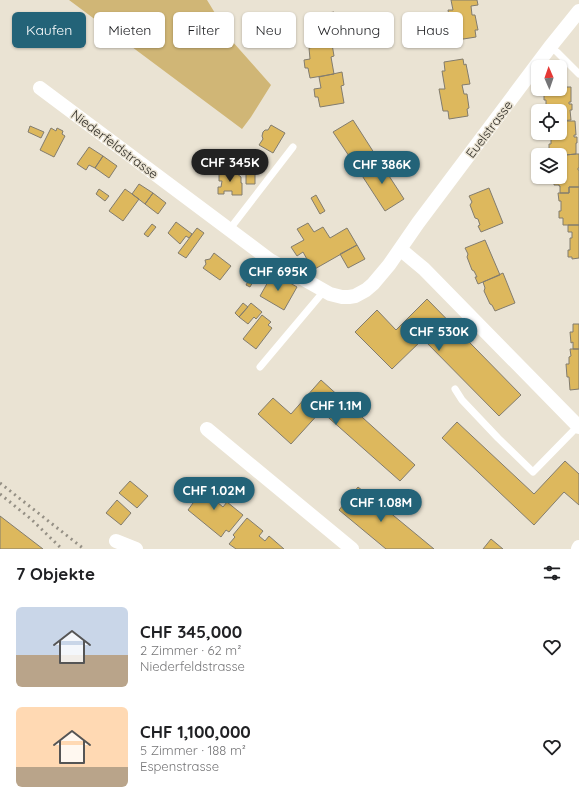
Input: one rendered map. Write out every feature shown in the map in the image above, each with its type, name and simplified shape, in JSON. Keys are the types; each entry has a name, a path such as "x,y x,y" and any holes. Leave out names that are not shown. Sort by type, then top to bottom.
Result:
{"street":[{"name":"Euelstrasse","path":"400,249 414,228 550,47 579,11"},
{"name":"Niederfeldstrasse","path":"40,88 270,260 324,291 342,297 349,297 360,293 370,287 400,249"},
{"path":"400,249 424,269 578,425"},
{"path":"206,429 352,549"},
{"path":"116,541 136,549"}],"lane":[{"path":"550,47 579,74"},
{"path":"229,230 293,147"},
{"path":"260,367 324,291"},
{"path":"455,389 466,405 533,472 578,425"}],"shaded area":[{"path":"69,0 207,0 214,12 173,12 173,48 234,48 234,43 271,85 242,129 133,48 165,48 165,12 94,12 94,19"}],"building":[{"path":"451,0 477,0 478,5 471,6 472,15 475,15 478,30 475,30 476,37 463,39 463,12 448,12 448,10 453,10"},
{"path":"309,48 333,48 334,56 331,57 334,74 310,78 308,68 305,68 304,60 310,59"},
{"path":"463,59 464,65 466,64 470,84 462,85 464,94 467,94 469,108 467,109 468,116 449,119 448,111 443,111 439,89 445,89 442,71 445,71 444,62"},
{"path":"342,72 344,85 341,86 344,103 320,107 318,97 315,97 314,89 321,88 319,77"},
{"path":"567,87 571,87 571,102 569,102 569,104 572,104 572,110 570,110 571,120 567,120 567,104 546,104 546,100 544,100 544,96 567,96"},
{"path":"353,120 378,159 359,171 333,132"},
{"path":"567,121 575,121 576,135 574,135 574,137 577,137 576,154 567,155 567,148 549,148 549,144 551,144 551,140 567,140"},
{"path":"271,125 285,133 273,153 259,145 263,139 263,132 268,130"},
{"path":"30,126 44,132 41,138 28,132"},
{"path":"51,128 56,131 57,128 63,131 62,134 65,136 54,157 40,150"},
{"path":"89,147 103,156 95,168 89,165 86,170 77,164"},
{"path":"579,154 579,187 569,187 569,193 560,193 560,186 554,184 567,184 567,155"},
{"path":"103,156 117,166 109,178 95,168"},
{"path":"378,159 404,199 385,211 359,171"},
{"path":"219,170 231,170 231,172 236,173 241,177 242,195 232,195 232,191 224,191 224,194 218,194 218,187 221,187 222,181 219,181"},
{"path":"246,170 250,170 250,173 255,173 255,184 246,184"},
{"path":"139,184 153,193 145,204 132,194"},
{"path":"569,187 579,187 579,225 563,225 563,218 559,218 561,201 559,201 558,193 569,193"},
{"path":"489,188 503,223 481,232 478,226 480,225 478,219 475,218 470,205 472,202 469,196"},
{"path":"99,189 109,196 105,201 96,194"},
{"path":"125,189 139,199 123,221 109,211"},
{"path":"153,193 166,203 158,214 145,204"},
{"path":"316,195 325,211 320,214 311,198"},
{"path":"176,222 192,234 189,238 186,236 180,244 168,233"},
{"path":"308,223 314,232 323,227 330,238 347,228 357,245 313,270 303,252 297,256 291,247 304,240 297,229"},
{"path":"152,224 156,227 148,237 144,234"},
{"path":"568,225 579,225 579,258 572,259 572,257 568,257 572,232 568,232"},
{"path":"197,228 204,233 186,258 178,253"},
{"path":"485,240 500,275 478,284 475,277 477,277 472,270 465,248"},
{"path":"357,245 365,259 348,268 340,254"},
{"path":"214,253 231,266 220,280 203,268 206,264 205,260 210,259"},
{"path":"255,269 259,271 250,287 246,285"},
{"path":"273,273 297,287 284,310 260,296"},
{"path":"503,273 515,303 495,311 484,291 485,288 483,282"},
{"path":"427,299 521,395 499,416 423,339 392,369 355,332 377,310 396,330"},
{"path":"243,303 248,307 239,317 235,313"},
{"path":"251,303 262,312 256,319 254,317 248,324 239,317"},
{"path":"262,315 271,322 268,325 272,328 256,349 243,339"},
{"path":"573,324 579,324 579,349 573,349 573,342 571,343 570,332 573,332"},
{"path":"570,349 579,349 579,389 570,390 566,364 569,364 569,357 571,356"},
{"path":"321,380 415,465 400,481 321,411 291,444 258,414 273,398 291,414"},
{"path":"457,422 534,494 565,461 579,474 579,505 564,492 534,525 442,438"},
{"path":"130,481 148,496 137,508 119,493"},
{"path":"205,484 221,497 217,502 223,507 227,502 243,515 229,532 226,530 221,537 188,510 193,503 191,501"},
{"path":"358,487 434,549 386,549 339,510"},
{"path":"117,500 131,513 121,525 106,513"},
{"path":"0,516 43,549 0,549"},
{"path":"247,518 263,531 259,536 265,541 269,536 284,549 236,549 229,544 235,537 233,535"},
{"path":"491,539 503,549 483,549"}],"railway":[{"path":"0,483 84,549"},
{"path":"0,494 31,519 62,549"}]}
